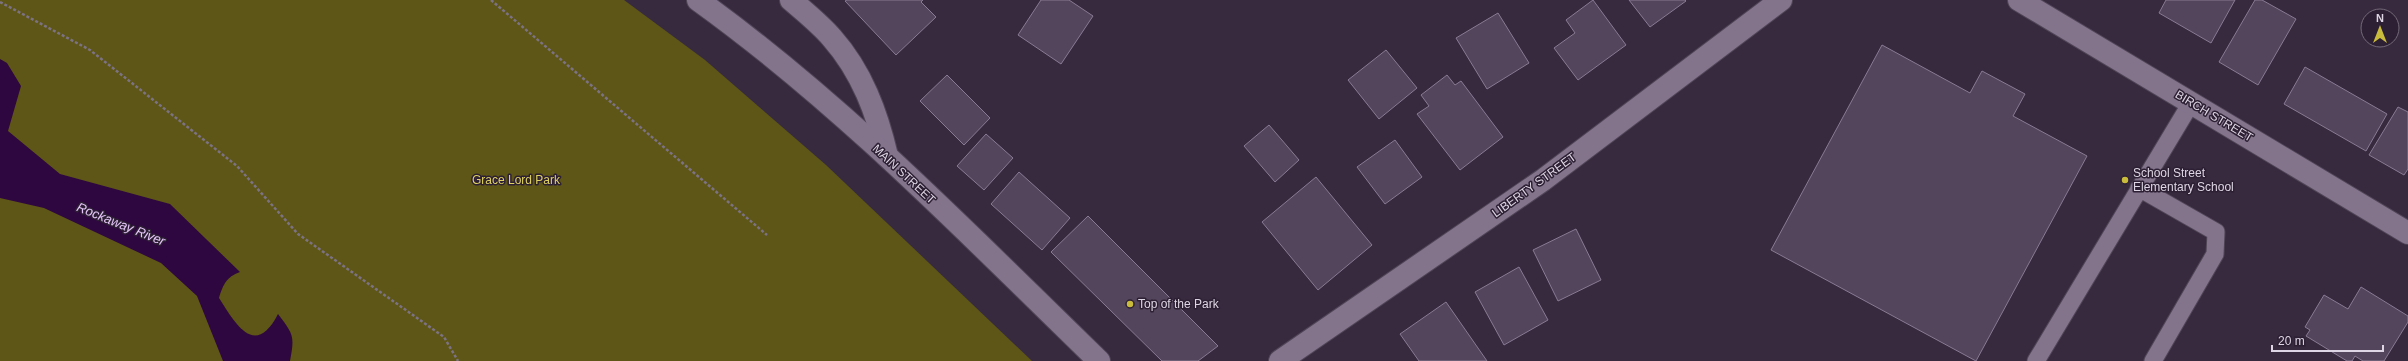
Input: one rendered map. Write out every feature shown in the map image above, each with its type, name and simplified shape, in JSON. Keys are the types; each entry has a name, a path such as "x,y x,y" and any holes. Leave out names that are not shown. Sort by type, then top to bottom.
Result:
{"street":[{"name":"MAIN STREET","path":"698,0 744,34 887,156 1099,361"},
{"path":"791,0 831,37 847,56 872,101 887,156"},
{"name":"LIBERTY STREET","path":"1280,361 1543,180 1781,0"},
{"name":"BIRCH STREET","path":"2020,0 2408,233"}],"lane":[{"path":"2036,361 2190,103"},
{"path":"2140,188 2216,232 2215,254 2153,361"}],"path":[{"path":"491,0 767,235"},
{"path":"0,2 96,55 237,166 298,234 444,337 458,361"}],"green space":[{"name":"Grace Lord Park","path":"0,0 624,0 705,60 826,165 1032,361 0,361"}],"water":[{"name":"Rockaway River","path":"0,59 7,63 21,86 8,131 60,174 170,204 240,272 228,279 219,298 232,317 246,332 253,335 261,334 270,327 278,314 292,335 290,361 223,361 197,296 161,263 44,208 0,198"}],"building":[{"path":"923,0 921,2 936,17 896,55 845,1"},
{"path":"1041,0 1069,0 1093,16 1061,64 1018,35"},
{"path":"1593,0 1626,45 1578,80 1554,48 1575,33 1566,20"},
{"path":"1629,0 1685,0 1686,1 1650,27"},
{"path":"2166,0 2235,0 2211,43 2159,13"},
{"path":"2255,0 2262,0 2296,19 2258,85 2219,62"},
{"path":"1498,13 1529,63 1487,89 1456,38"},
{"path":"1882,45 1970,93 1982,71 2025,94 2013,116 2087,156 1976,361 1771,250"},
{"path":"1386,50 1417,88 1379,119 1348,80"},
{"path":"2305,67 2387,114 2366,151 2284,104"},
{"path":"947,75 990,118 964,145 920,101"},
{"path":"1447,75 1455,85 1461,81 1503,137 1460,170 1417,114 1429,106 1421,95"},
{"path":"2398,107 2408,112 2408,169 2404,175 2369,155"},
{"path":"1269,125 1299,160 1275,182 1244,146"},
{"path":"986,134 1013,158 984,190 957,166"},
{"path":"1395,140 1422,177 1385,204 1357,167"},
{"path":"1019,172 1070,218 1042,250 991,204"},
{"path":"1316,177 1372,245 1318,290 1262,222"},
{"path":"1088,216 1218,346 1198,361 1162,361 1051,252"},
{"path":"1576,229 1601,280 1558,301 1533,250"},
{"path":"1519,267 1548,320 1504,345 1475,292"},
{"path":"2361,287 2408,316 2408,322 2384,361 2363,361 2355,356 2352,361 2347,361 2306,336 2310,330 2305,327 2324,295 2348,309"},
{"path":"1446,302 1487,361 1419,361 1400,334"}],"place":[{"name":"School Street Elementary School","path":"2125,180"},
{"name":"Top of the Park","path":"1130,304"}]}
